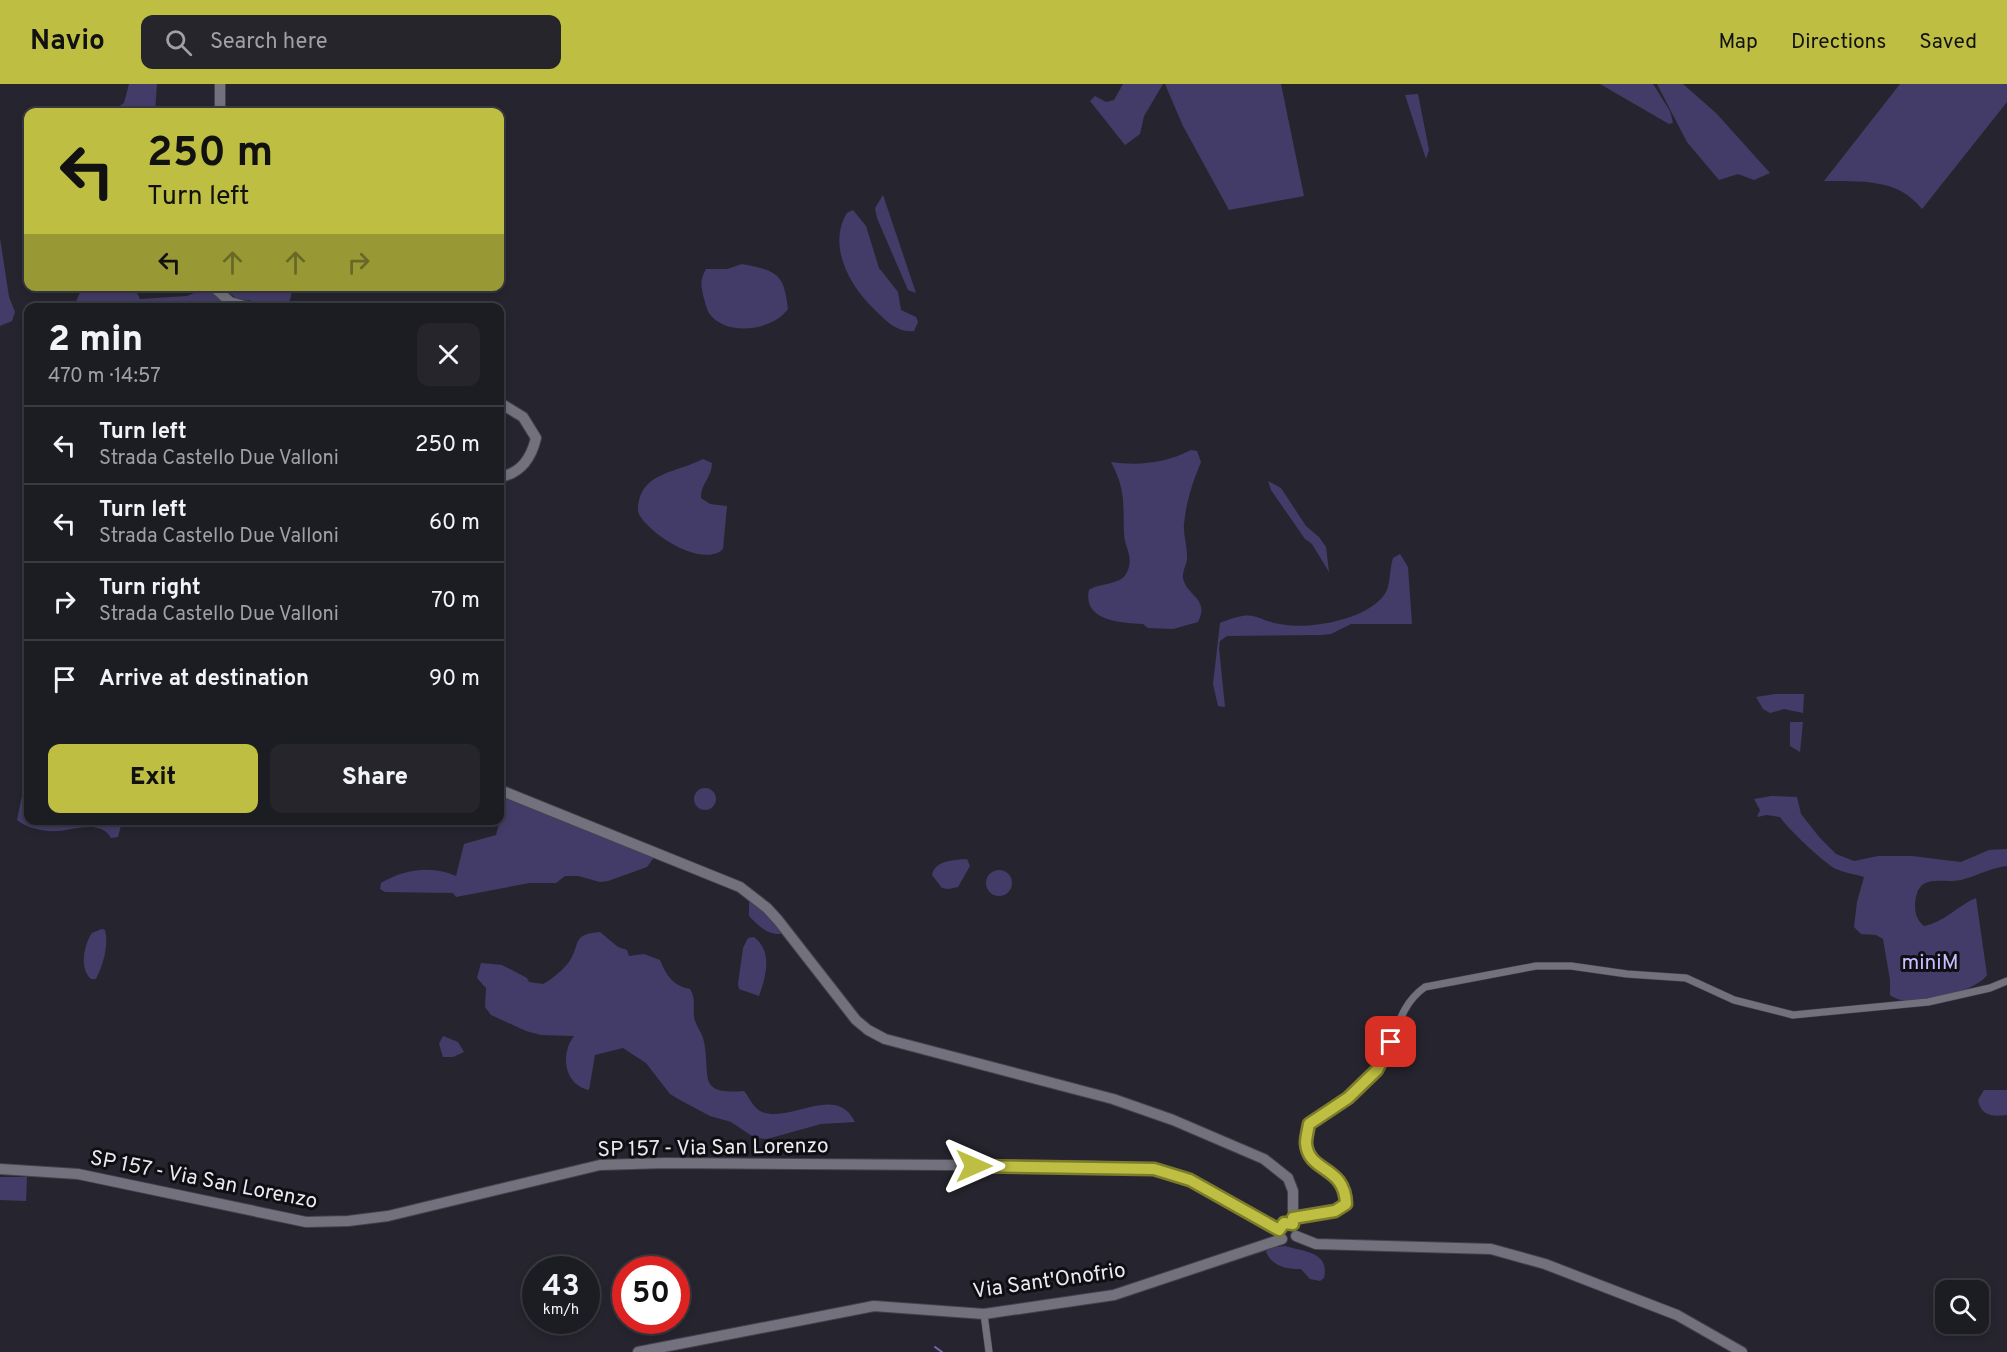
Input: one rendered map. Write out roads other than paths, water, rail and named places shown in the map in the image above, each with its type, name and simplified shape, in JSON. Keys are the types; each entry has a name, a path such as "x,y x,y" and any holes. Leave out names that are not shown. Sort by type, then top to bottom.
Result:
{"main road":[{"path":"220,84 220,108"},
{"path":"218,291 234,303"},
{"path":"504,405 523,417 536,438 527,462 518,470 504,475"},
{"path":"504,792 740,887 761,903 778,921 856,1020 885,1039 1113,1099 1173,1120 1264,1159 1288,1178 1293,1191 1293,1221 1297,1231 1296,1236"},
{"name":"SP 157 - Via San Lorenzo","path":"0,1169 78,1174 306,1222 348,1221 388,1216 600,1165 670,1163 1154,1169 1190,1180 1281,1234"},
{"path":"1293,1221 1284,1223 1281,1234 1288,1241 1296,1236"},
{"name":"Via Sant'Onofrio","path":"638,1352 874,1306 984,1314 1114,1295 1281,1234"},
{"path":"1296,1236 1316,1244 1491,1249 1545,1264 1677,1315 1742,1352"}],"street":[{"path":"1293,1221 1335,1211 1346,1204 1346,1192 1341,1180 1319,1166 1310,1154 1306,1144 1309,1124 1348,1098 1377,1070 1403,1009 1413,996 1425,987 1536,966 1571,966 1627,974 1686,978 1709,986 1734,1000 1793,1015 1928,1002 1990,988 2007,981"},
{"path":"984,1314 989,1352"}],"waterway":[{"path":"935,1347 942,1352"}],"park label":[{"name":"miniM","path":"1930,962"}]}
